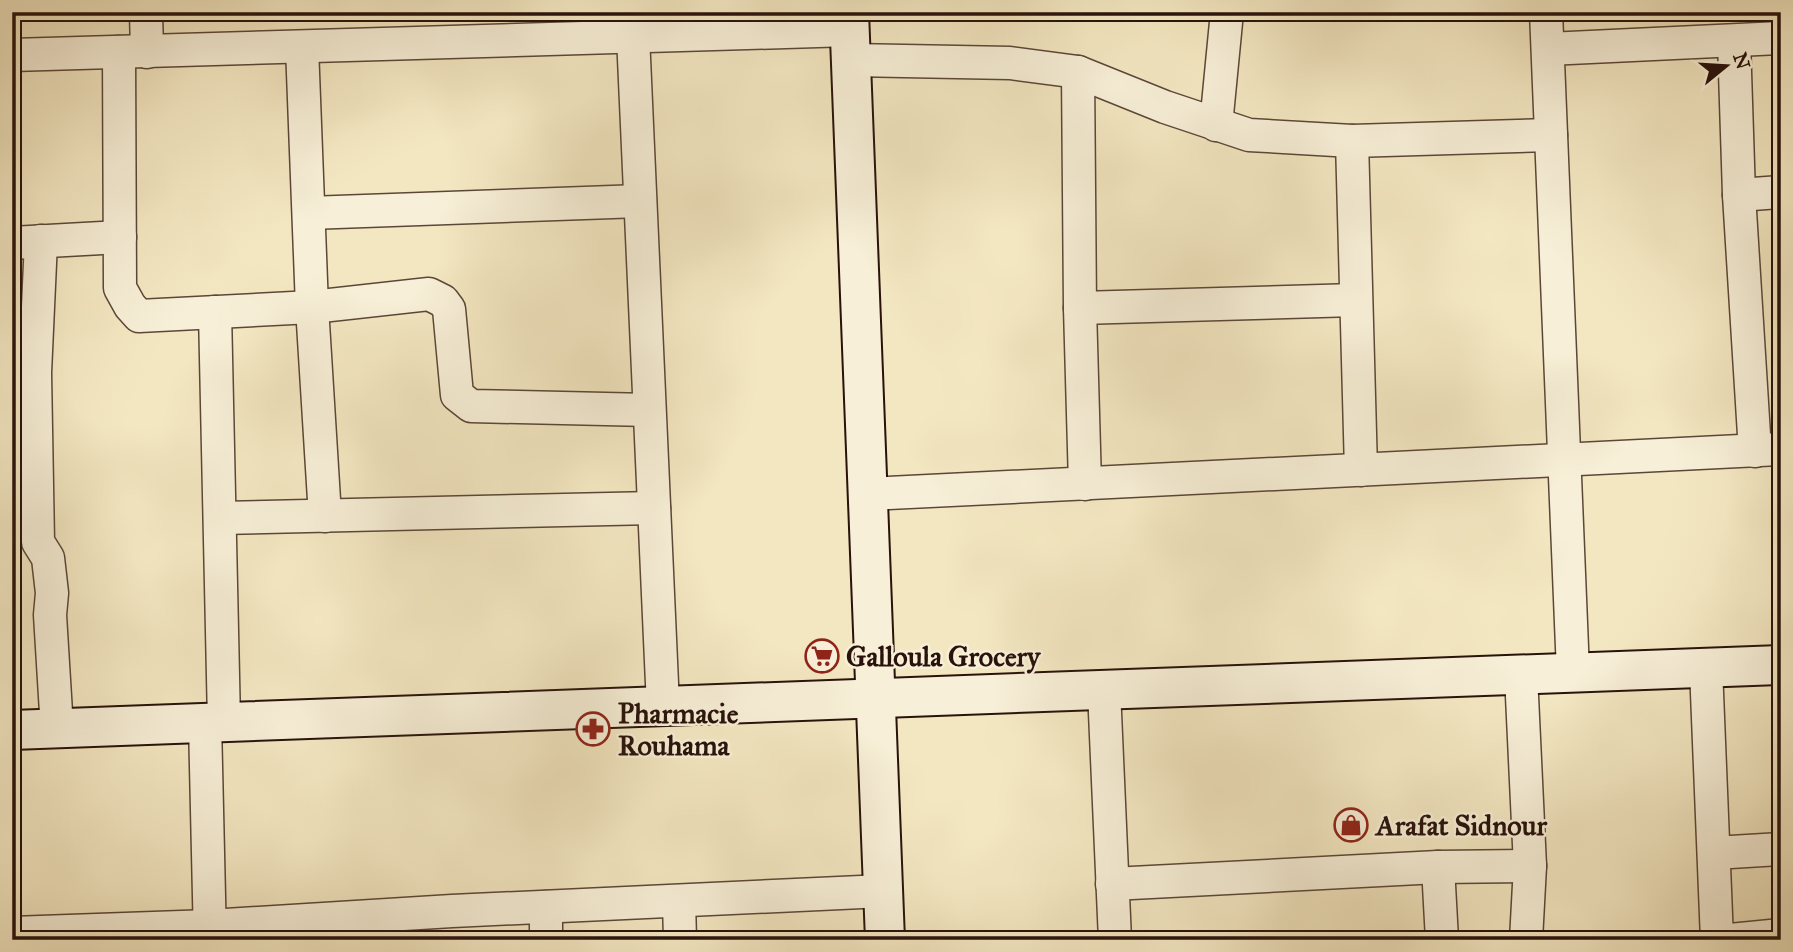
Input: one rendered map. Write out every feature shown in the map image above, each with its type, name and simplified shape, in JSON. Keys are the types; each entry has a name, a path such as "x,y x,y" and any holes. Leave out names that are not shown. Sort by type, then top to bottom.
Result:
{"street":[{"path":"146,12 133,52 120,237 121,288 130,306 139,316 312,307 429,294 443,301 449,309 457,395 461,401 471,406 649,410"},
{"path":"1216,125 1227,12"},
{"path":"1546,12 1573,673"},
{"path":"12,55 633,36 850,34 1010,63 1078,72 1249,135 1352,141 1551,135"},
{"path":"850,34 885,940"},
{"path":"633,36 663,706"},
{"path":"1548,49 1781,38"},
{"path":"868,494 1768,450 1739,195 1734,41"},
{"path":"302,47 312,307 326,516"},
{"path":"1078,72 1080,308 1086,484"},
{"path":"1352,141 1361,470"},
{"path":"1739,195 1781,192"},
{"path":"309,213 640,201"},
{"path":"57,729 50,615 52,593 48,558 25,538 23,372 27,242 120,237"},
{"path":"1080,308 1355,300"},
{"path":"210,933 220,518 215,312"},
{"path":"220,518 654,508"},
{"path":"12,730 1781,665"},
{"path":"1706,668 1717,940"},
{"path":"1521,675 1530,866 1526,940"},
{"path":"1104,690 1115,940"},
{"path":"1713,853 1781,849"},
{"path":"1112,884 1438,867 1530,866"},
{"path":"1438,867 1442,940"},
{"path":"16,935 395,927 545,907 883,891"},
{"path":"678,901 680,940"},
{"path":"545,907 546,940"},
{"path":"1730,940 1781,935"}],"place":[{"name":"Galloula Grocery","path":"822,656"},
{"name":"Pharmacie Rouhama","path":"593,729"},
{"name":"Arafat Sidnour","path":"1351,825"}]}
